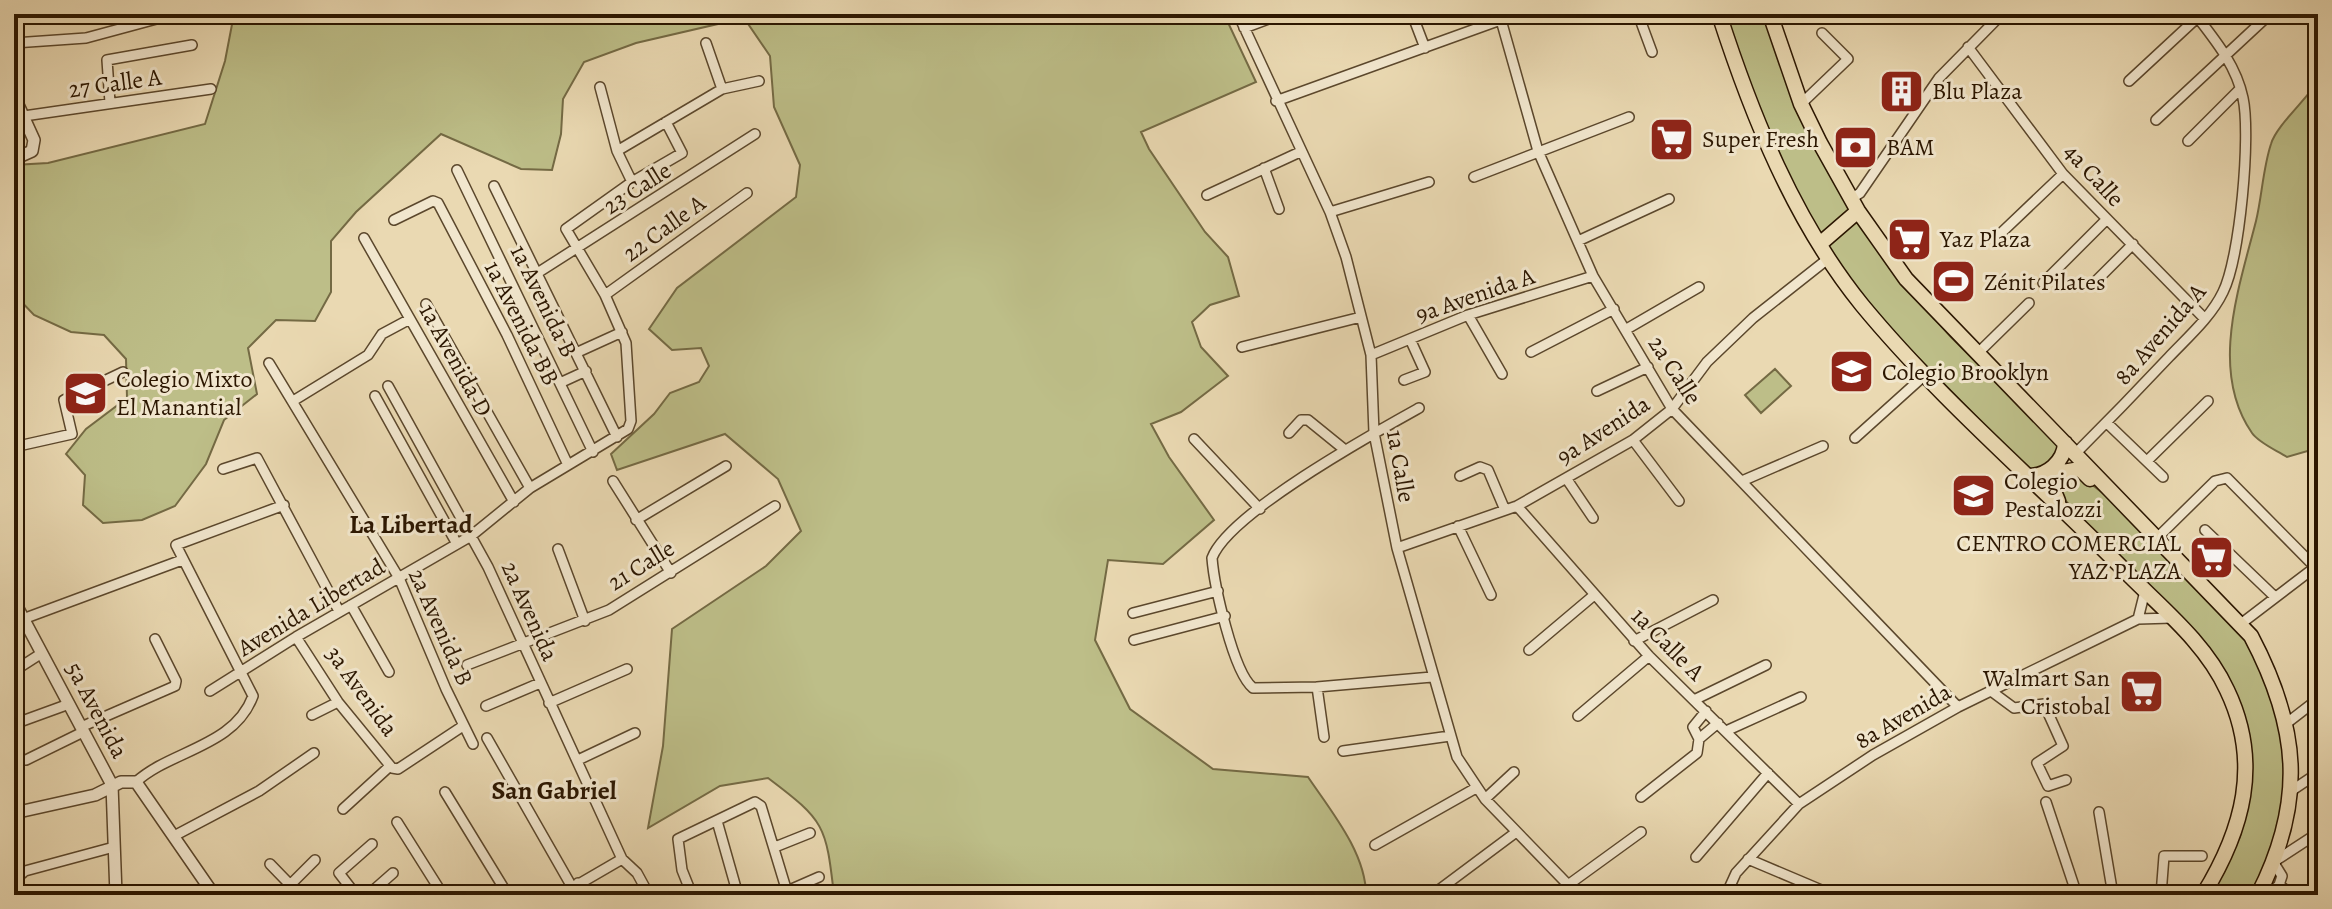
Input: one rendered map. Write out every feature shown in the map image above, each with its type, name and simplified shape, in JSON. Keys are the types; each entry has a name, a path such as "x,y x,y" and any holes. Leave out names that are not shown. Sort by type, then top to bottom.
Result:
{"main road":[{"path":"1719,14 1763,135 1829,258 1864,307 1926,374 2191,637 2227,690 2245,760 2241,817 2224,861 2203,895"},
{"path":"1770,14 1801,104 1854,205 1906,279 2242,623 2272,675 2287,723 2291,791 2274,862 2258,895"},
{"path":"1821,243 1854,205"},
{"path":"2029,476 2045,474 2070,448"},
{"path":"2064,511 2052,486 2063,472 2080,469 2122,510 2136,517"}],"street":[{"path":"14,43 86,38 175,14"},
{"name":"1a Calle","path":"1238,14 1330,212 1346,257 1371,355 1374,433 1397,548 1457,757 1485,799 1578,895"},
{"path":"1244,28 1282,14"},
{"path":"1412,14 1425,48"},
{"path":"1276,101 1517,14"},
{"path":"1638,14 1652,52"},
{"path":"1854,205 1939,78 2002,14"},
{"path":"2156,120 2270,14"},
{"path":"2129,81 2196,16"},
{"name":"8a Avenida A","path":"2070,448 2107,423 2205,319 2223,292 2235,252 2246,125 2240,89 2226,55 2196,16"},
{"name":"2a Calle","path":"1501,20 1538,151 1593,276 1672,409 1958,707"},
{"path":"1801,104 1848,59 1822,33"},
{"path":"706,43 727,88"},
{"path":"110,103 107,60 192,45"},
{"name":"4a Calle","path":"1968,47 2063,174 2205,319"},
{"path":"617,151 706,97 727,88 759,81"},
{"path":"600,87 617,151 632,182"},
{"name":"27 Calle A","path":"24,116 211,89"},
{"path":"2188,141 2240,89"},
{"path":"14,96 34,140 32,151 14,159"},
{"path":"1474,177 1629,117"},
{"path":"578,352 622,332 566,225 682,153 666,122"},
{"name":"23 Calle","path":"539,272 755,134"},
{"path":"1207,195 1300,152"},
{"path":"1264,168 1279,209"},
{"name":"1a Avenida B","path":"457,170 562,382 593,452"},
{"path":"2000,234 2063,174"},
{"path":"1330,212 1429,182"},
{"path":"494,186 539,272 617,437"},
{"name":"22 Calle A","path":"605,295 747,193"},
{"path":"1578,241 1669,199"},
{"name":"1a Avenida BB","path":"394,220 436,201 507,335 568,465"},
{"path":"2043,283 2107,219"},
{"name":"1a Avenida D","path":"364,238 514,502"},
{"path":"2097,280 2133,244"},
{"name":"9a Avenida","path":"1397,548 1517,506 1633,440 1672,409 1719,351 1769,305 1829,258"},
{"name":"9a Avenida A","path":"1371,355 1468,315 1593,276"},
{"path":"1625,330 1699,287"},
{"path":"1977,354 2029,303"},
{"path":"426,304 530,488"},
{"path":"1531,352 1614,309"},
{"path":"1468,315 1502,374"},
{"path":"1242,347 1361,317"},
{"path":"293,401 368,355 382,334 410,319"},
{"name":"Avenida Libertad","path":"210,691 339,611 471,536 530,488 631,426 628,349 622,332"},
{"path":"1404,380 1425,372 1410,339"},
{"name":"2a Avenida B","path":"269,363 399,578 473,744"},
{"path":"1597,391 1648,367"},
{"path":"562,382 586,371"},
{"path":"14,447 74,432 63,402 123,372"},
{"path":"1855,438 1926,374"},
{"name":"2a Avenida","path":"388,386 471,536 622,859 637,873 649,895"},
{"path":"375,396 457,544"},
{"path":"2147,461 2208,401"},
{"path":"1419,408 1345,450 1260,509 1226,535 1212,558 1225,616 1245,679 1253,688 1317,687 1432,677"},
{"path":"1289,433 1301,420 1308,420 1345,450"},
{"path":"2107,423 2163,477"},
{"path":"1194,439 1260,509"},
{"path":"1633,440 1679,501"},
{"path":"1742,481 1823,446"},
{"path":"223,469 255,457 284,505 339,611"},
{"path":"636,520 726,466"},
{"path":"1460,476 1480,467 1488,470 1505,510"},
{"path":"2157,538 2223,477 2231,479 2317,566 2242,623"},
{"path":"1566,478 1593,518"},
{"path":"613,481 671,573"},
{"path":"14,813 95,795 112,785 136,782 146,773 210,743 240,717 253,696 182,560 177,544 284,505"},
{"name":"21 Calle","path":"467,665 585,621 671,573 775,506"},
{"name":"1a Calle A","path":"1517,506 1634,641 1799,804"},
{"path":"1458,526 1491,595"},
{"path":"2205,530 2275,597"},
{"path":"558,549 585,621"},
{"path":"23,619 182,560"},
{"path":"1133,613 1218,591"},
{"path":"2138,619 2145,591"},
{"path":"1529,650 1593,596"},
{"path":"1634,641 1713,600"},
{"name":"5a Avenida","path":"14,601 112,785 116,895"},
{"path":"351,605 389,672"},
{"path":"1134,640 1225,616"},
{"name":"8a Avenida","path":"1726,895 1760,844 1799,804 1873,755 1958,707 2093,644 2138,619 2172,618"},
{"name":"3a Avenida","path":"296,637 338,702 392,767"},
{"path":"26,760 175,686 176,681 155,639"},
{"path":"14,671 42,653"},
{"path":"1578,716 1649,656"},
{"path":"1696,699 1766,665"},
{"path":"549,703 627,669"},
{"path":"486,706 540,683"},
{"path":"1317,687 1324,737"},
{"path":"1991,691 2014,708 2044,704 2063,746 2037,763 2048,786 2066,780"},
{"path":"1726,731 1801,697"},
{"path":"2287,723 2318,699"},
{"path":"312,715 338,702"},
{"path":"14,724 69,704"},
{"path":"1641,797 1697,753 1699,739 1693,727 1706,711"},
{"path":"1699,739 1718,723"},
{"path":"343,809 392,767 463,726"},
{"path":"578,760 635,733"},
{"path":"1343,751 1450,736"},
{"path":"487,738 583,895"},
{"path":"174,836 259,791 314,753"},
{"path":"1485,799 1514,772"},
{"path":"1696,857 1768,773"},
{"path":"2291,791 2318,773"},
{"path":"136,782 214,895"},
{"path":"1375,845 1476,788"},
{"path":"445,792 508,895"},
{"path":"2046,802 2077,895"},
{"path":"692,895 682,870 678,839 758,803 775,847 787,893 819,877"},
{"path":"2099,812 2113,895"},
{"path":"717,821 738,895"},
{"path":"397,822 443,895"},
{"path":"1568,885 1641,832"},
{"path":"775,847 810,833"},
{"path":"1432,895 1515,833"},
{"path":"2268,895 2279,885 2281,871 2274,862 2317,836"},
{"path":"356,895 339,873 372,844"},
{"path":"1760,844 1770,866"},
{"path":"14,880 25,871 114,847"},
{"path":"2124,895 2163,895 2164,856 2202,856"},
{"path":"560,895 622,859"},
{"path":"1748,859 1833,895"},
{"path":"290,885 315,860"},
{"path":"270,864 300,895"},
{"path":"368,895 393,873"},
{"path":"2279,885 2293,895"}],"green space":[{"path":"234,14 1224,14 1256,82 1141,132 1149,149 1205,232 1228,257 1239,296 1210,305 1192,322 1201,347 1228,376 1181,412 1151,424 1169,457 1214,520 1163,564 1108,560 1095,640 1130,709 1213,769 1308,777 1354,848 1366,895 834,895 825,839 819,826 812,815 768,778 720,786 648,828 663,746 672,629 766,566 801,531 778,479 725,434 617,470 611,454 654,414 670,393 699,382 709,366 701,348 672,350 649,329 677,288 796,197 800,165 774,107 770,56 744,18 636,43 584,62 563,99 561,134 552,170 521,169 441,134 356,212 331,241 331,292 315,321 276,320 248,348 257,394 224,420 206,464 175,506 142,520 103,523 83,505 85,475 66,454 86,429 127,398 126,359 104,335 71,332 34,315 14,294 14,208 18,206 14,165 48,163 205,124 225,61"},
{"path":"1724,14 1766,14 1854,211 1821,239 1770,143"},
{"path":"2318,81 2318,448 2287,457 2255,437 2239,409 2232,383 2232,329 2271,144 2279,129"},
{"path":"1857,216 1907,287 1951,337 2060,446 2043,470 2031,472 1881,320 1824,245"},
{"path":"1775,369 1791,386 1761,413 1745,395"},
{"path":"2081,476 2132,516 2238,627 2274,691 2288,757 2283,819 2255,895 2207,895 2240,837 2246,807 2231,689 2146,585 2062,497 2058,490 2066,477"}],"place":[{"name":"Blu Plaza","path":"1901,91"},
{"name":"Super Fresh","path":"1671,139"},
{"name":"BAM","path":"1855,147"},
{"name":"Yaz Plaza","path":"1909,239"},
{"name":"Zénit Pilates","path":"1953,282"},
{"name":"Colegio Brooklyn","path":"1851,372"},
{"name":"Colegio Mixto El Manantial","path":"85,393"},
{"name":"Colegio Pestalozzi","path":"1973,495"},
{"name":"CENTRO COMERCIAL YAZ PLAZA","path":"2212,557"},
{"name":"Walmart San Cristobal","path":"2141,692"}],"district":[{"name":"La Libertad","path":"411,524"},
{"name":"San Gabriel","path":"554,790"}]}
